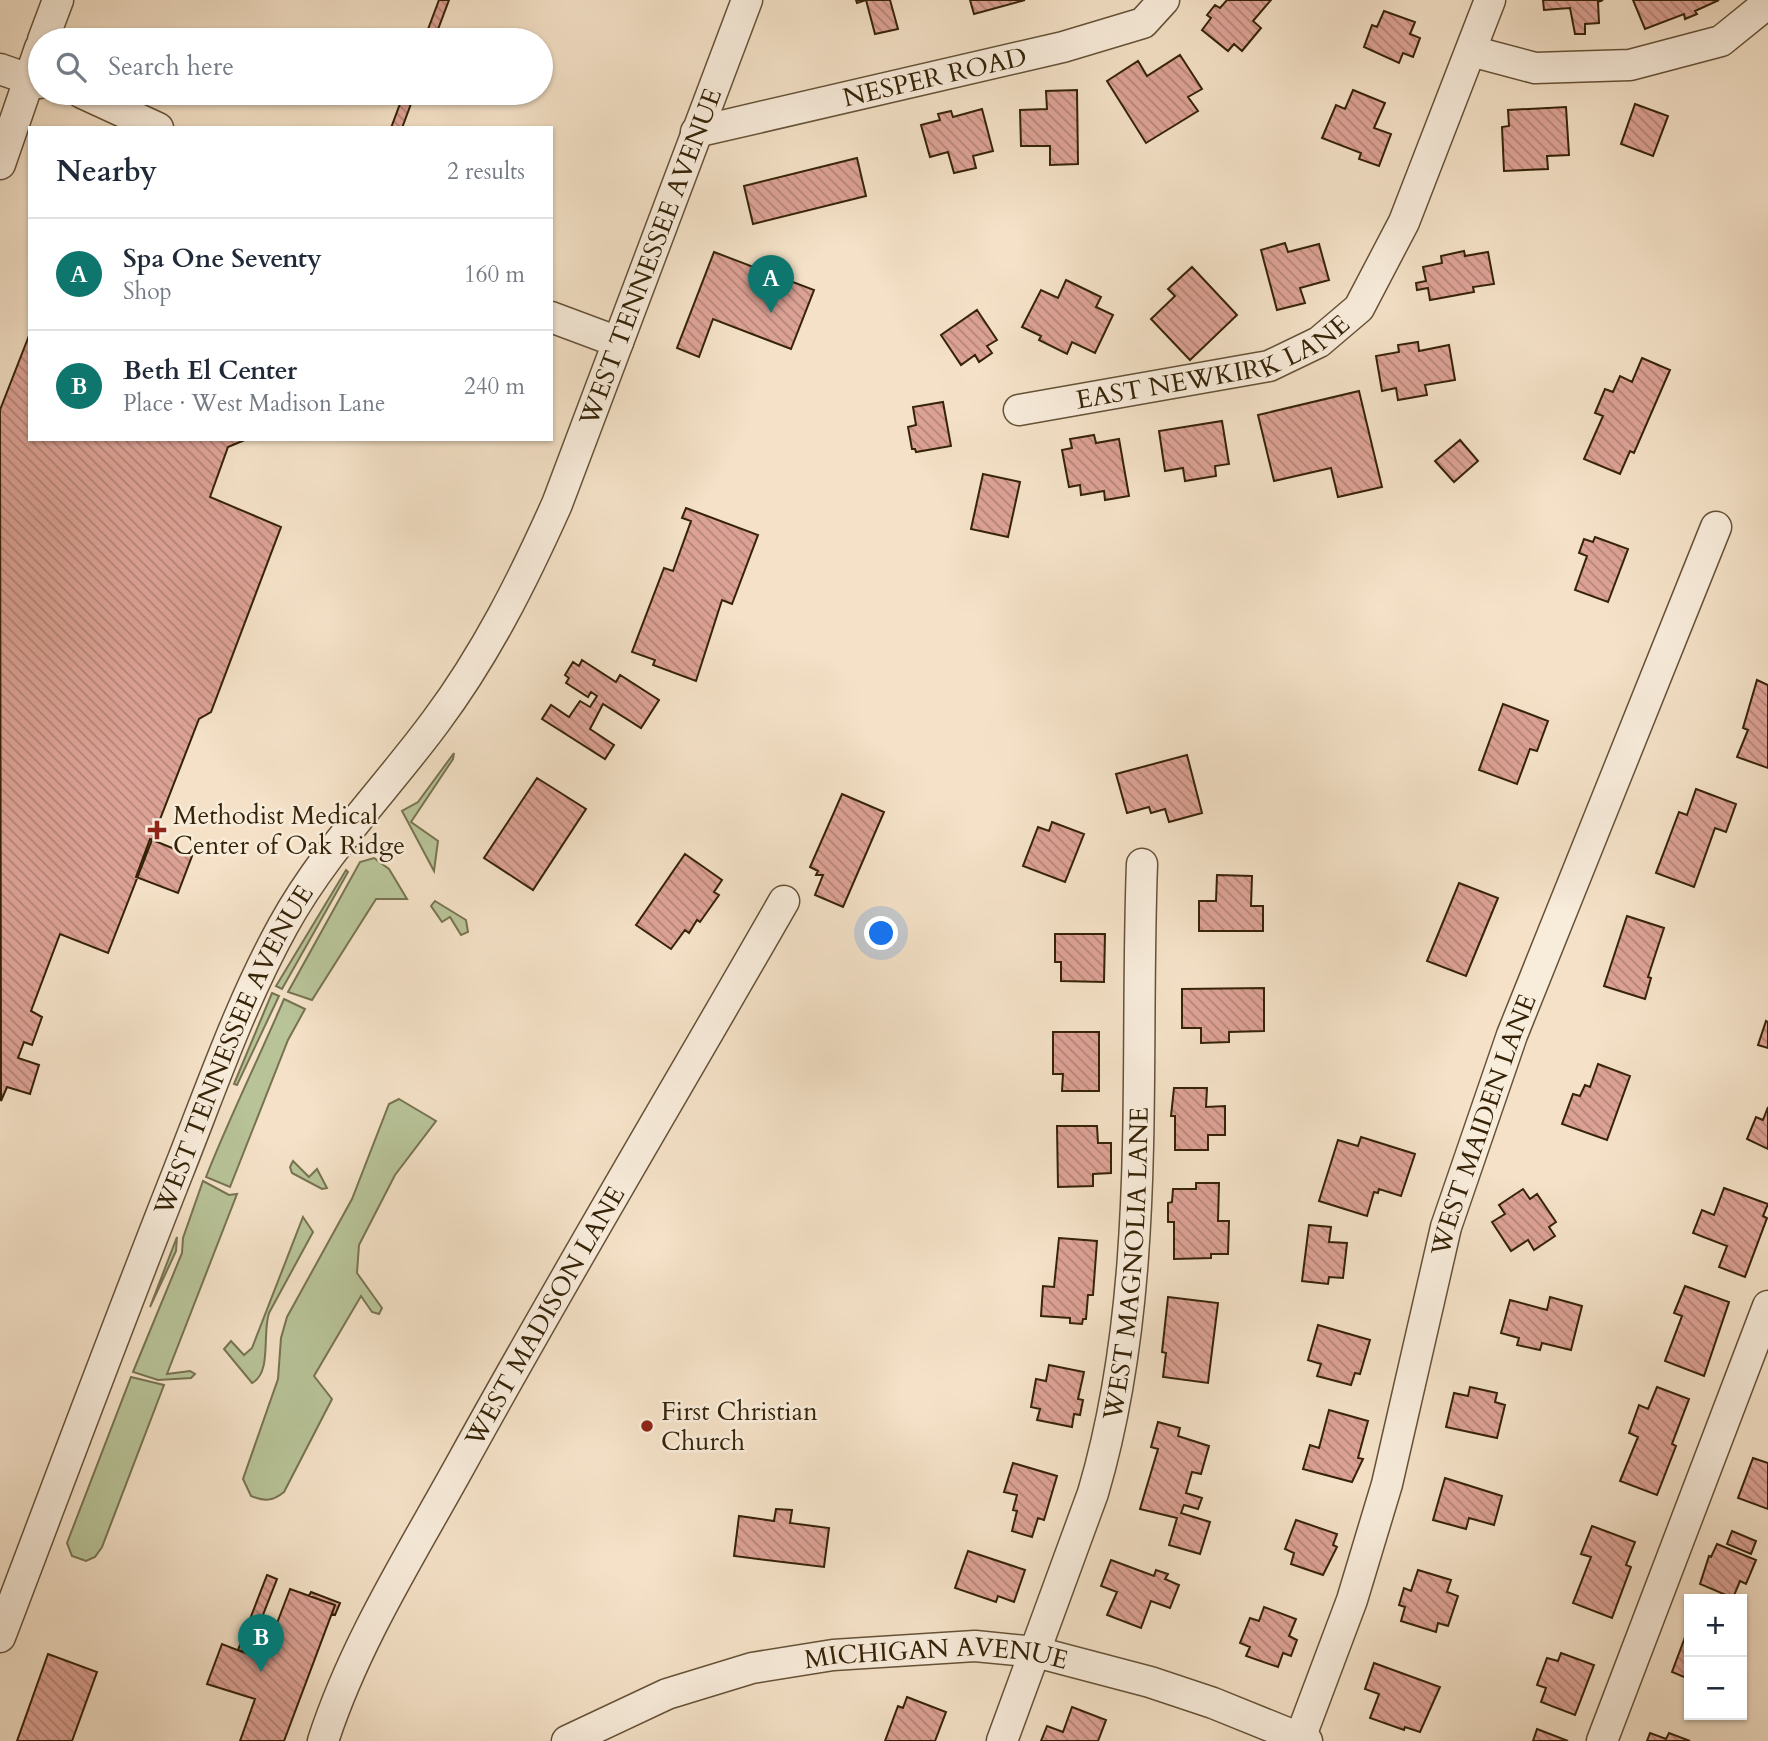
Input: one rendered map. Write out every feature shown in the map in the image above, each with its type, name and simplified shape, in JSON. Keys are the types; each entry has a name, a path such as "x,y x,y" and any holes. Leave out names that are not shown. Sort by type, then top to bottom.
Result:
{"street":[{"path":"48,28 58,0"},
{"name":"WEST TENNESSEE AVENUE","path":"0,1637 253,981 286,920 330,856 436,722 476,663 532,561 747,0"},
{"name":"NESPER ROAD","path":"696,132 1063,47 1143,23 1164,0"},
{"name":"EAST NEWKIRK LANE","path":"1019,410 1269,366 1318,342 1359,308 1404,222 1490,0"},
{"path":"1471,51 1535,68 1630,65 1721,41 1768,3"},
{"path":"0,69 28,79"},
{"path":"0,164 28,96"},
{"path":"108,105 154,126"},
{"path":"553,318 618,342"},
{"name":"WEST MAIDEN LANE","path":"1302,1740 1352,1600 1383,1497 1446,1227 1495,1083 1533,981 1716,527"},
{"name":"WEST MAGNOLIA LANE","path":"1002,1741 1036,1652 1105,1451 1125,1344 1136,1193 1142,864"},
{"name":"WEST MADISON LANE","path":"323,1741 340,1689 369,1630 511,1373 784,901"},
{"path":"1602,1741 1768,1306"},
{"name":"MICHIGAN AVENUE","path":"566,1741 667,1694 752,1668 833,1655 975,1646 1036,1652 1188,1694 1302,1740"}],"green space":[{"path":"454,753 453,759 411,822 438,841 434,871 402,811 418,802"},
{"path":"374,858 389,869 407,899 376,899 312,1000 288,992 360,862"},
{"path":"346,870 348,872 282,989 276,986"},
{"path":"435,901 466,920 468,932 461,935 450,917 442,922 431,906"},
{"path":"272,993 279,996 237,1085 234,1084"},
{"path":"284,999 305,1009 288,1040 230,1187 206,1177"},
{"path":"399,1099 436,1121 395,1175 359,1245 357,1273 382,1308 379,1314 372,1312 361,1296 314,1376 332,1399 284,1492 268,1500 251,1496 243,1479 278,1379 281,1338 287,1317 352,1199 389,1104"},
{"path":"293,1161 309,1177 317,1169 327,1188 322,1189 292,1173 290,1167"},
{"path":"203,1181 229,1195 237,1194 167,1374 190,1371 195,1374 191,1378 158,1380 133,1372 182,1253 183,1238"},
{"path":"303,1217 313,1232 269,1313 262,1371 252,1383 224,1349 231,1341 244,1355 252,1348"},
{"path":"177,1237 176,1251 150,1307"},
{"path":"131,1377 164,1385 102,1547 95,1557 86,1561 72,1556 67,1543"}],"building":[{"path":"439,0 449,0 438,28 428,28"},
{"path":"866,0 890,0 898,29 875,34"},
{"path":"970,0 1025,0 974,14"},
{"path":"1227,0 1271,0 1253,21 1261,28 1242,51 1234,44 1228,51 1202,30 1211,18 1207,15 1215,5 1220,8"},
{"path":"1543,0 1603,0 1598,2 1599,23 1585,24 1585,34 1575,34 1570,8 1544,10"},
{"path":"1633,0 1719,0 1695,11 1697,14 1685,19 1684,14 1645,29"},
{"path":"1384,11 1415,22 1410,34 1420,38 1413,57 1403,53 1399,63 1364,47 1372,25 1377,27"},
{"path":"1180,55 1202,89 1188,97 1198,111 1146,143 1107,81 1138,61 1147,76"},
{"path":"1077,90 1078,164 1050,165 1050,146 1021,146 1020,110 1047,109 1046,91"},
{"path":"1353,90 1385,103 1374,128 1391,134 1379,166 1359,159 1361,153 1322,138 1336,105 1345,109"},
{"path":"1635,104 1668,116 1653,156 1621,144"},
{"path":"400,105 411,105 403,126 392,126"},
{"path":"1566,107 1569,155 1547,156 1548,169 1504,171 1502,127 1509,126 1508,110"},
{"path":"982,109 993,151 973,156 976,168 954,173 948,152 930,157 921,125 940,120 938,114 951,111 953,117"},
{"path":"857,158 866,196 753,224 744,186"},
{"path":"1285,243 1288,252 1319,244 1329,280 1300,288 1305,303 1277,310 1261,250"},
{"path":"1464,251 1465,256 1488,252 1494,284 1473,287 1474,292 1430,300 1428,288 1417,290 1416,283 1426,281 1423,267 1442,263 1441,256"},
{"path":"714,252 814,290 791,349 713,319 699,357 677,348"},
{"path":"1192,267 1237,315 1190,360 1151,319 1175,296 1168,289"},
{"path":"1066,280 1101,297 1096,307 1113,315 1095,353 1072,342 1067,354 1039,340 1041,336 1022,327 1041,290 1058,298"},
{"path":"977,310 997,340 987,346 992,353 979,362 975,355 961,365 941,335"},
{"path":"28,338 28,441 242,441 228,447 210,497 281,527 211,712 199,719 108,953 60,934 31,1011 42,1017 32,1045 24,1042 18,1058 39,1065 30,1094 7,1087 1,1101 0,410"},
{"path":"1418,342 1419,351 1449,345 1455,380 1425,385 1427,395 1398,400 1396,388 1382,391 1376,356 1399,352 1398,345"},
{"path":"1642,358 1670,370 1634,453 1630,451 1620,474 1584,459 1603,416 1595,413 1605,389 1613,392 1620,376 1632,382"},
{"path":"1359,391 1382,487 1338,497 1331,468 1274,481 1258,415"},
{"path":"943,402 951,446 916,452 912,449 908,427 916,425 913,407"},
{"path":"1222,421 1229,464 1215,466 1216,476 1185,481 1183,468 1165,471 1159,431"},
{"path":"1094,435 1096,443 1119,439 1129,496 1105,500 1104,491 1081,495 1080,485 1069,487 1062,450 1072,448 1070,439"},
{"path":"1460,440 1478,461 1454,482 1435,461"},
{"path":"983,474 1020,482 1008,537 971,529"},
{"path":"686,508 758,535 732,604 722,600 696,681 653,665 655,660 632,652 664,568 673,571 691,521 682,518"},
{"path":"1595,537 1628,549 1608,602 1575,590 1587,556 1579,553 1584,539 1593,542"},
{"path":"582,660 616,682 620,675 659,700 641,728 603,704 590,729 614,745 605,759 542,719 551,705 569,717 580,701 590,707 597,696 591,692 588,697 566,683 569,678 565,675 573,662 579,666"},
{"path":"1757,680 1768,685 1768,768 1737,757 1748,730 1743,728"},
{"path":"1503,704 1548,721 1537,751 1530,749 1517,784 1479,770"},
{"path":"1187,755 1202,813 1169,822 1165,809 1151,813 1149,807 1127,813 1116,774"},
{"path":"537,778 586,809 533,890 484,858"},
{"path":"1696,789 1736,804 1726,832 1715,828 1694,887 1656,873 1679,812 1687,815"},
{"path":"842,794 884,812 843,907 815,895 823,875 816,875 818,871 810,867"},
{"path":"1052,822 1084,834 1065,882 1023,866 1038,827 1049,831"},
{"path":"150,839 192,856 178,893 136,877"},
{"path":"685,854 722,880 714,892 719,895 700,922 697,920 689,933 685,930 671,949 636,925"},
{"path":"1217,875 1252,876 1251,906 1263,906 1263,931 1199,931 1199,901 1216,901"},
{"path":"1459,883 1498,898 1466,976 1427,961"},
{"path":"1627,916 1664,928 1648,977 1651,978 1645,999 1604,986"},
{"path":"1055,934 1105,934 1104,982 1061,981 1061,962 1055,962"},
{"path":"1264,988 1264,1031 1229,1032 1229,1042 1201,1043 1201,1028 1182,1028 1182,989"},
{"path":"1766,1021 1768,1022 1768,1048 1758,1045"},
{"path":"1053,1032 1099,1032 1099,1091 1062,1091 1063,1074 1053,1074"},
{"path":"1598,1064 1630,1076 1607,1140 1562,1124 1573,1094 1580,1096 1585,1085 1590,1087"},
{"path":"1174,1088 1207,1088 1206,1107 1225,1106 1225,1135 1208,1135 1208,1150 1175,1150 1175,1116 1171,1116"},
{"path":"1768,1107 1768,1149 1747,1139 1756,1117 1763,1120"},
{"path":"1057,1126 1097,1126 1098,1143 1111,1143 1111,1173 1093,1174 1093,1186 1058,1187"},
{"path":"1361,1137 1415,1154 1401,1196 1379,1189 1378,1193 1374,1192 1367,1216 1319,1201 1338,1140 1358,1146"},
{"path":"1196,1183 1219,1183 1218,1221 1229,1221 1228,1254 1211,1254 1211,1258 1174,1259 1174,1222 1168,1222 1168,1203 1172,1202 1173,1189 1196,1189"},
{"path":"1724,1188 1768,1204 1763,1216 1767,1218 1745,1277 1719,1267 1727,1246 1693,1233 1702,1210 1714,1215"},
{"path":"1523,1189 1530,1199 1537,1194 1556,1222 1549,1227 1555,1236 1534,1250 1528,1240 1511,1251 1492,1222 1505,1214 1499,1205"},
{"path":"1309,1225 1331,1227 1329,1242 1347,1243 1343,1278 1329,1277 1328,1284 1302,1281"},
{"path":"1059,1238 1097,1241 1093,1295 1088,1295 1086,1319 1083,1319 1082,1324 1070,1323 1070,1318 1041,1316 1043,1286 1054,1287"},
{"path":"1685,1286 1729,1302 1704,1376 1665,1361 1682,1316 1674,1313"},
{"path":"1168,1297 1218,1303 1208,1383 1163,1377 1166,1353 1162,1352"},
{"path":"1550,1297 1582,1306 1571,1350 1542,1343 1540,1350 1517,1345 1519,1338 1501,1333 1510,1300 1547,1310"},
{"path":"1318,1325 1370,1340 1360,1374 1355,1373 1351,1385 1317,1376 1321,1364 1308,1360"},
{"path":"1049,1365 1084,1372 1078,1399 1083,1400 1080,1415 1074,1414 1072,1427 1037,1420 1040,1409 1031,1407 1036,1379 1046,1381"},
{"path":"1470,1387 1497,1393 1495,1402 1505,1405 1497,1438 1446,1427 1454,1393 1468,1396"},
{"path":"1657,1387 1689,1399 1672,1444 1676,1446 1657,1495 1620,1481 1638,1437 1629,1433 1639,1405 1648,1409"},
{"path":"1329,1410 1368,1421 1358,1458 1363,1459 1352,1482 1303,1469 1310,1445 1319,1448"},
{"path":"1158,1422 1180,1428 1178,1436 1209,1446 1201,1474 1192,1472 1186,1493 1202,1498 1198,1509 1184,1505 1181,1513 1210,1522 1200,1554 1169,1545 1177,1518 1140,1509 1158,1449 1151,1447"},
{"path":"1753,1458 1768,1463 1768,1509 1738,1498"},
{"path":"1013,1463 1057,1476 1044,1520 1038,1518 1032,1537 1012,1531 1017,1511 1013,1510 1017,1495 1004,1492"},
{"path":"1445,1478 1502,1496 1494,1525 1469,1518 1466,1529 1433,1520"},
{"path":"776,1509 792,1510 790,1523 829,1528 824,1567 734,1556 739,1516 774,1521"},
{"path":"1296,1520 1337,1534 1333,1545 1337,1547 1323,1575 1291,1564 1294,1553 1285,1549"},
{"path":"1592,1526 1635,1542 1626,1565 1631,1567 1612,1618 1573,1603 1591,1557 1581,1554"},
{"path":"1732,1531 1756,1541 1751,1554 1727,1544"},
{"path":"1717,1544 1756,1560 1746,1584 1740,1581 1735,1594 1724,1594 1700,1584 1709,1556 1711,1557"},
{"path":"968,1551 1025,1570 1014,1602 998,1596 996,1602 955,1588"},
{"path":"1111,1560 1154,1576 1156,1570 1168,1574 1165,1579 1179,1585 1170,1608 1151,1601 1141,1628 1107,1615 1117,1592 1101,1586"},
{"path":"1418,1570 1451,1580 1447,1592 1458,1596 1448,1626 1438,1623 1436,1632 1401,1621 1405,1607 1399,1605 1404,1588 1411,1591"},
{"path":"267,1575 277,1579 248,1653 238,1650"},
{"path":"290,1589 335,1605 284,1741 240,1741 255,1699 207,1684 222,1644 263,1660"},
{"path":"311,1592 340,1603 335,1615 332,1614 335,1605 309,1596"},
{"path":"1264,1607 1296,1619 1289,1636 1297,1640 1291,1656 1283,1653 1278,1667 1246,1656 1250,1647 1240,1643 1250,1618 1259,1621"},
{"path":"1684,1640 1684,1677 1672,1672"},
{"path":"1561,1653 1594,1665 1575,1715 1541,1702 1546,1688 1537,1685 1547,1658 1558,1661"},
{"path":"48,1654 97,1672 72,1741 17,1741"},
{"path":"1374,1663 1440,1687 1420,1732 1405,1727 1404,1730 1370,1718 1379,1694 1365,1689"},
{"path":"907,1697 946,1712 935,1741 885,1741 898,1706 903,1708"},
{"path":"1072,1707 1106,1720 1098,1741 1041,1741 1047,1726 1063,1732"},
{"path":"1537,1729 1568,1741 1533,1741"},
{"path":"1650,1733 1666,1739 1669,1733 1690,1741 1647,1741"}],"place":[{"name":"Spa One Seventy","path":"771,313"},
{"name":"Methodist Medical Center of Oak Ridge","path":"157,830"},
{"name":"First Christian Church","path":"647,1426"},
{"name":"Beth El Center","path":"261,1672"}]}
